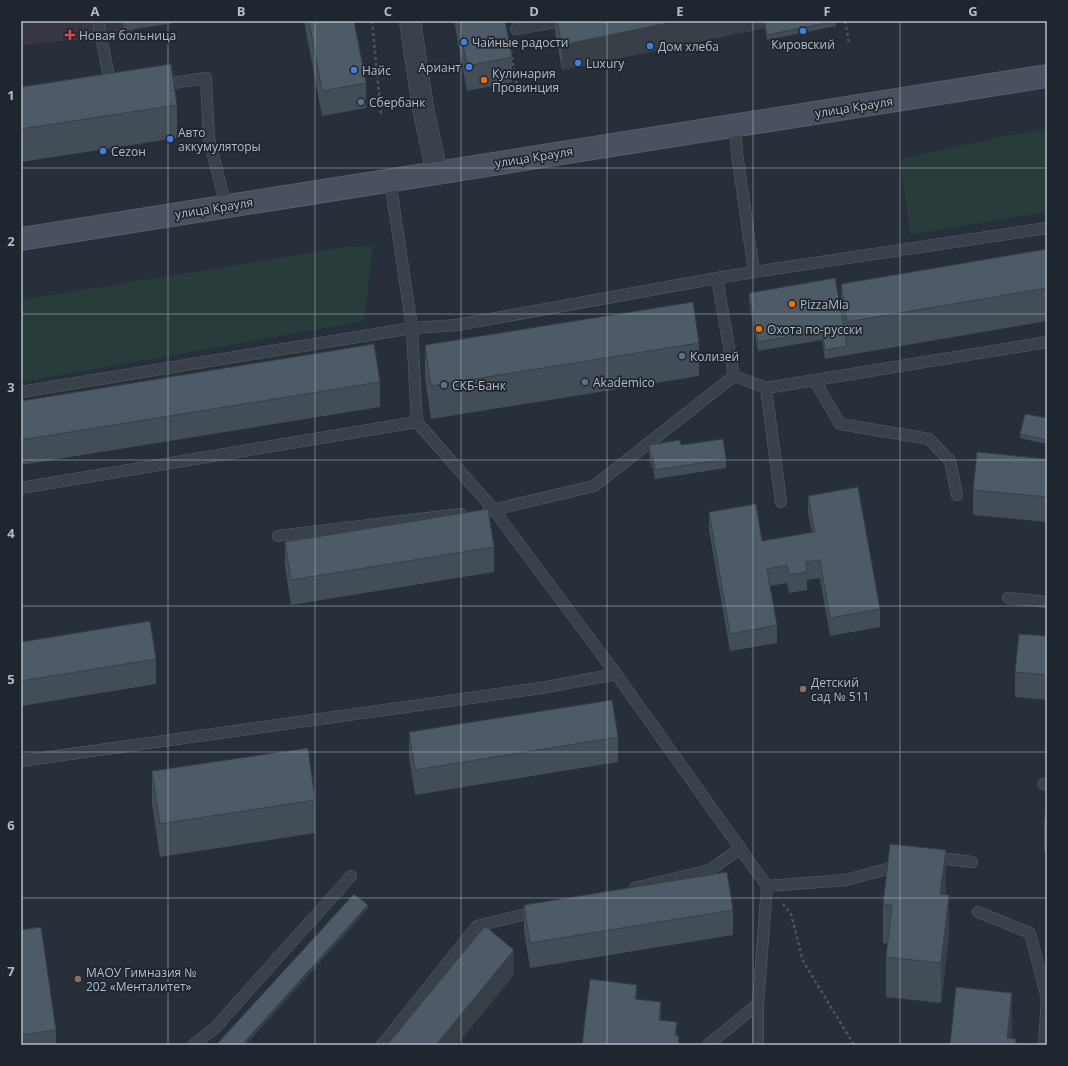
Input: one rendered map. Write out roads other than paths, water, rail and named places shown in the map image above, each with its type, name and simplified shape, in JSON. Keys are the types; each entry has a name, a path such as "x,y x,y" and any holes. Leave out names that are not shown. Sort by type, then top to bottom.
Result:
{"main road":[{"name":"улица Крауля","path":"21,239 1047,76"}],"street":[{"path":"410,21 423,108 437,173"}],"lane":[{"path":"98,21 112,92"},
{"path":"516,29 560,21"},
{"path":"151,86 206,78 210,139 226,206"},
{"path":"735,126 737,154 754,272"},
{"path":"390,180 412,328 417,422 494,510 616,674 767,886 758,1004 758,1045"},
{"path":"21,392 412,328 457,325 754,272 1047,228"},
{"path":"717,278 734,376"},
{"path":"734,376 766,388 1047,342"},
{"path":"278,536 494,510 594,486 734,376"},
{"path":"815,381 840,424 929,439 950,461 957,495"},
{"path":"766,388 781,502"},
{"path":"21,488 417,422"},
{"path":"1008,598 1047,602"},
{"path":"21,761 541,688 616,674"},
{"path":"625,891 710,870 741,848"},
{"path":"767,886 846,880 930,857 972,862"},
{"path":"193,1045 214,1029 351,876"},
{"path":"382,1045 477,926 547,909"},
{"path":"978,912 1030,933 1047,998 1044,1045"},
{"path":"708,1045 758,1004"}],"place":[{"name":"Кировский","path":"803,31"},
{"name":"Новая больница","path":"70,35"},
{"name":"Чайные радости","path":"464,42"},
{"name":"Дом хлеба","path":"650,46"},
{"name":"Luxury","path":"578,63"},
{"name":"Ариант","path":"469,67"},
{"name":"Найс","path":"354,70"},
{"name":"Кулинария Провинция","path":"484,80"},
{"name":"Сбербанк","path":"361,102"},
{"name":"Авто аккумуляторы","path":"170,139"},
{"name":"Сеzон","path":"103,151"},
{"name":"PizzaMia","path":"792,304"},
{"name":"Охота по-русски","path":"759,329"},
{"name":"Колизей","path":"682,356"},
{"name":"Akademico","path":"585,382"},
{"name":"СКБ-Банк","path":"444,385"},
{"name":"Детский сад № 511","path":"803,689"},
{"name":"МАОУ Гимназия № 202 «Менталитет»","path":"78,979"}]}
